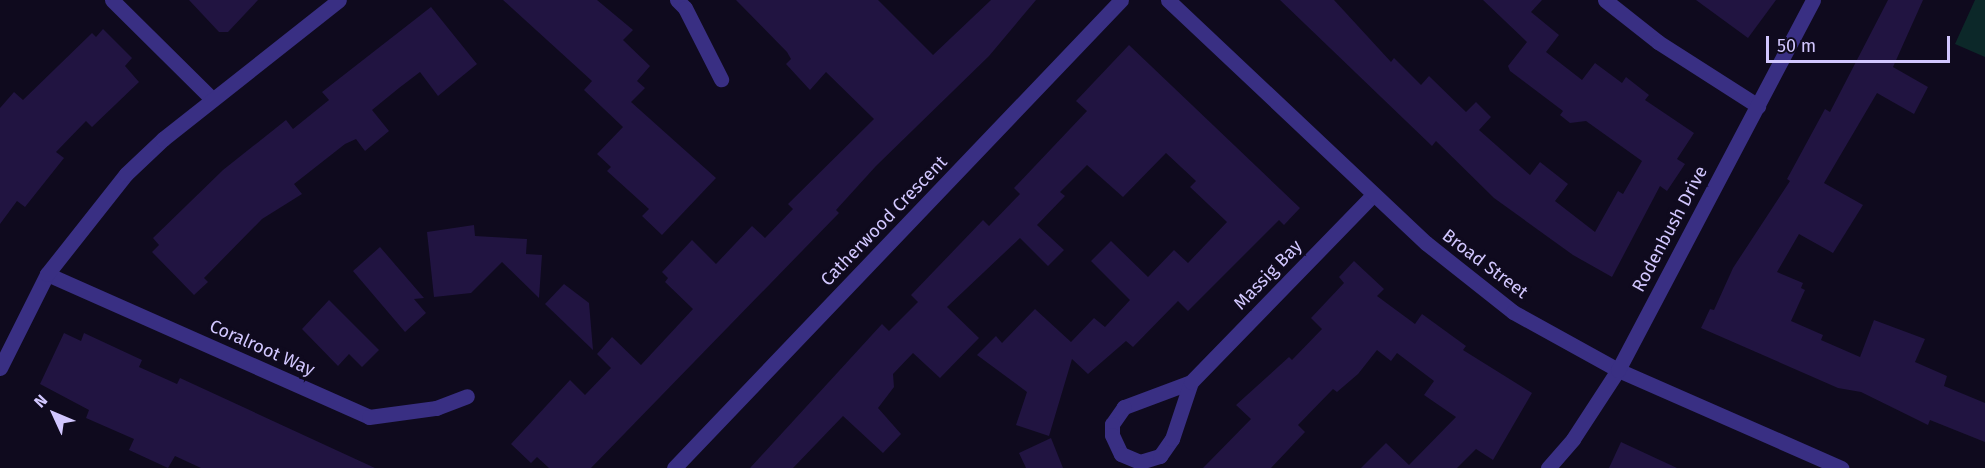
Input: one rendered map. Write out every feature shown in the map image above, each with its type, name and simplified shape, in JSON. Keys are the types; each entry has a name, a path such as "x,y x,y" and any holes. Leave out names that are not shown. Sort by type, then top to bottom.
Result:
{"street":[{"path":"112,0 212,99"},
{"path":"0,368 47,274 126,174 212,99 339,0"},
{"path":"677,0 685,8 721,79"},
{"name":"Catherwood Crescent","path":"674,468 1121,0"},
{"name":"Broad Street","path":"1168,0 1372,195 1426,243 1513,312 1617,370 1841,468"},
{"path":"1605,0 1658,42 1758,106"},
{"name":"Rodenbush Drive","path":"1548,468 1572,439 1617,370 1813,0"},
{"name":"Massig Bay","path":"1191,382 1172,439 1160,456 1140,462 1121,454 1112,435 1112,424 1124,407 1191,382 1372,195"},
{"name":"Coralroot Way","path":"47,274 369,417 436,408 467,396"}],"green space":[{"path":"1975,0 1985,0 1985,57 1955,44"}],"building":[{"path":"189,0 258,0 228,32 219,32"},
{"path":"503,0 597,0 633,30 623,40 650,66 637,81 645,88 631,102 716,178 662,235 642,216 649,209 607,171 611,167 597,154 623,127 584,90 592,81"},
{"path":"736,0 878,0 933,55 991,0 1036,0 989,56 876,166 836,210 839,213 591,468 549,468 537,457 531,463 511,444 570,380 585,395 611,368 597,354 612,337 641,365 693,309 665,282 668,278 662,272 692,240 716,264 752,226 765,238 793,209 788,204 874,119 826,72 810,90 786,64 791,59 787,52"},
{"path":"1280,0 1334,0 1391,62 1394,58 1421,85 1429,76 1466,112 1476,102 1491,117 1479,130 1530,175 1540,162 1568,184 1555,201 1595,232 1618,191 1623,194 1642,161 1586,121 1570,123 1560,115 1563,111 1510,71 1508,66 1527,42 1483,0 1542,0 1531,12 1559,35 1546,52 1582,80 1595,63 1622,83 1626,77 1649,95 1645,100 1694,133 1677,159 1685,164 1667,191 1660,186 1612,277 1573,255 1494,198 1436,141 1432,146"},
{"path":"1696,0 1776,0 1748,38"},
{"path":"1888,0 1923,0 1893,67 1928,87 1914,114 1877,93 1824,183 1863,205 1833,253 1799,234 1777,272 1803,283 1801,288 1805,290 1791,321 1823,335 1821,340 1860,357 1874,320 1925,339 1915,362 1947,376 1944,386 1985,403 1985,442 1930,420 1928,425 1861,392 1838,388 1701,328 1710,309 1714,310 1733,268 1790,181 1787,179 1825,109 1830,112"},
{"path":"431,7 477,64 438,96 420,72 372,110 389,131 365,151 356,139 345,144 294,184 302,194 262,219 204,278 208,282 194,295 152,252 159,245 153,238 223,170 286,120 293,129 329,100 322,92"},
{"path":"103,29 132,58 125,66 139,82 92,127 86,121 56,152 64,158 25,207 17,201 0,224 0,108 14,92 23,100 92,33 96,37"},
{"path":"1129,45 1300,208 1284,225 1279,220 1188,311 1178,301 1133,347 1126,341 1088,374 1072,359 1049,436 1016,425 1027,392 977,355 996,336 1002,343 1035,309 1071,342 1094,318 1105,327 1130,300 1091,261 1111,241 1148,277 1174,250 1188,263 1227,222 1190,187 1196,181 1166,153 1123,197 1087,165 1060,192 1065,196 1037,225 1064,250 1048,266 1020,238 947,307 979,338 940,378 913,353 893,374 894,387 878,408 901,434 883,453 843,416 793,468 750,468 882,324 889,331 918,302 911,295 983,220 989,226 1020,194 1014,188 1087,111 1076,101"},
{"path":"474,225 475,236 527,239 526,254 542,255 539,298 502,262 471,293 434,297 427,232"},
{"path":"380,247 424,298 414,299 426,313 405,332 353,271"},
{"path":"1354,261 1384,289 1377,296 1415,324 1422,314 1466,346 1463,350 1532,393 1493,460 1476,449 1457,468 1361,468 1386,443 1409,465 1456,417 1424,395 1434,381 1397,353 1391,361 1377,350 1358,374 1337,392 1333,389 1298,425 1305,432 1271,468 1203,468 1251,419 1236,405 1289,357 1292,360 1322,329 1311,318 1344,283 1339,277"},
{"path":"564,284 589,303 593,350 545,304"},
{"path":"329,300 379,350 362,367 349,354 338,366 302,329"},
{"path":"64,333 81,341 84,333 142,360 139,367 177,384 180,378 375,468 201,468 175,456 168,468 129,450 134,439 86,418 89,410 40,384"},
{"path":"1051,438 1063,468 1026,468 1019,453"},
{"path":"1621,442 1677,468 1609,468"}]}
